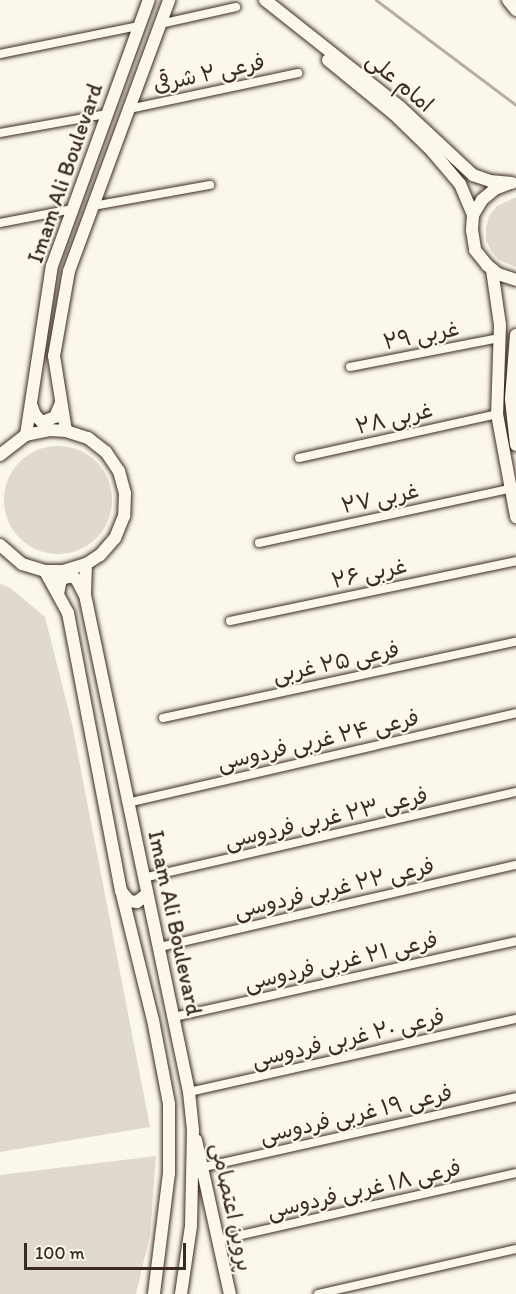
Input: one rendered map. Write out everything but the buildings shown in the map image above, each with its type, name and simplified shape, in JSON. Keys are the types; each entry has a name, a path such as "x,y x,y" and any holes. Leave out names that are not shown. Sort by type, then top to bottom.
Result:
{"main road":[{"path":"139,26 142,0"},
{"name":"Imam Ali Boulevard","path":"26,435 52,266 149,0"},
{"name":"امام علی","path":"254,0 401,121 432,151 460,184 473,215 475,250 492,270"},
{"name":"امام علی","path":"265,0 400,107 473,175 489,181 514,183"},
{"path":"508,0 516,10"},
{"name":"Imam Ali Boulevard","path":"66,431 54,356 69,271 169,1"},
{"path":"473,215 482,200 495,189 514,183"},
{"path":"492,270 516,280"},
{"path":"492,270 497,290 499,338 497,414 513,489 516,517"},
{"path":"516,335 512,399 516,445"},
{"path":"31,403 35,415 42,422 55,417 62,402"},
{"path":"0,455 26,435 49,430 66,431 88,438 106,452 119,471 125,494 124,516 115,538 100,555 86,564 63,571 45,571 22,564 1,548"},
{"name":"Imam Ali Boulevard","path":"86,564 85,595 189,1092 193,1130 191,1226 181,1294"},
{"name":"Imam Ali Boulevard","path":"45,571 68,613 121,890 169,1104 169,1173 154,1294"},
{"path":"58,594 59,582 66,576 72,576 77,580 85,595"},
{"path":"121,890 129,901 136,902 147,894"},
{"path":"134,940 138,926 147,923 156,932"},
{"name":"پروین اعتصامی","path":"193,1130 204,1167 230,1294"}],"street":[{"path":"160,24 236,7"},
{"path":"0,54 139,26"},
{"name":"فرعی ۲ شرقی","path":"129,109 298,73"},
{"path":"0,133 107,114"},
{"path":"93,206 210,185"},
{"path":"0,223 73,208"},
{"name":"۲۹ غربی","path":"350,368 499,338"},
{"name":"۲۸ غربی","path":"299,458 497,414"},
{"name":"۲۷ غربی","path":"259,543 513,489"},
{"name":"۲۶ غربی","path":"230,621 516,561"},
{"name":"فرعی ۲۵ غربی","path":"164,718 516,642"},
{"name":"فرعی ۲۴ غربی فردوسی","path":"128,803 516,713"},
{"name":"فرعی ۲۳ غربی فردوسی","path":"143,878 516,792"},
{"name":"فرعی ۲۲ غربی فردوسی","path":"160,947 516,865"},
{"name":"فرعی ۲۱ غربی فردوسی","path":"174,1017 516,941"},
{"name":"فرعی ۲۰ غربی فردوسی","path":"189,1092 516,1019"},
{"name":"فرعی ۱۹ غربی فردوسی","path":"204,1167 516,1097"},
{"name":"فرعی ۱۸ غربی فردوسی","path":"219,1240 516,1173"},
{"path":"318,1294 516,1249"}],"shaded area":[{"path":"516,197 516,267 499,260 491,251 486,240 486,228 489,216 497,206"},
{"path":"58,446 79,450 97,461 108,479 112,500 108,521 97,539 79,550 58,554 37,550 19,539 8,521 4,500 8,479 19,461 37,450"},
{"path":"0,584 9,587 45,617 72,724 150,1127 0,1152"},
{"path":"156,1156 150,1235 136,1294 0,1294 0,1175"}],"waterway":[{"path":"376,0 516,105"}]}
